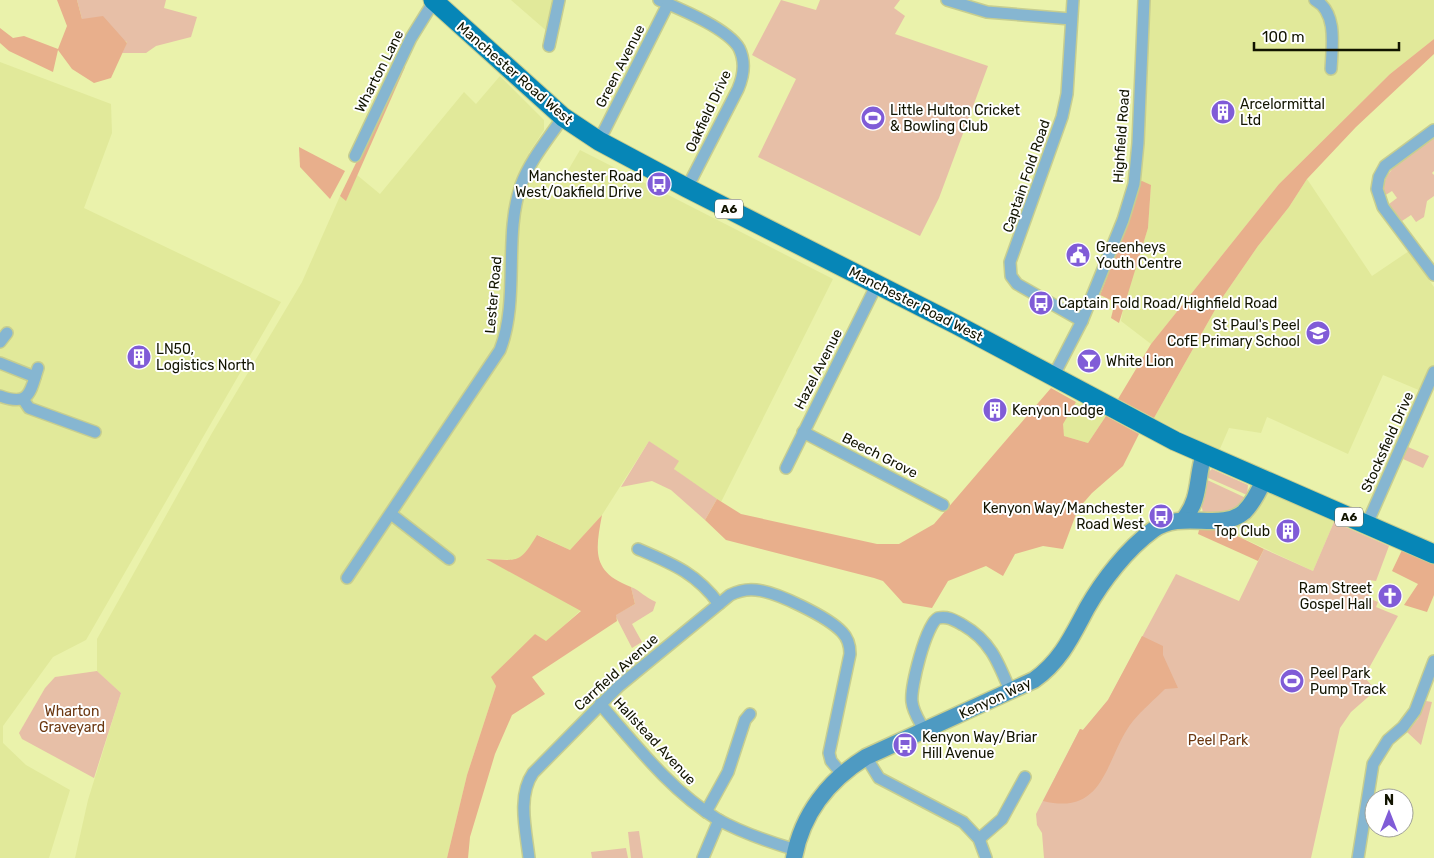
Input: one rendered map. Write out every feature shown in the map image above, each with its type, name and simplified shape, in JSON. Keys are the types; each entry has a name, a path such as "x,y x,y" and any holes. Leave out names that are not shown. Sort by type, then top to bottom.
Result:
{"main road":[{"name":"Manchester Road West","path":"433,1 564,117 600,141 687,188 877,284 1139,423 1204,454 1434,554"}],"street":[{"path":"550,46 559,0"},
{"path":"946,0 979,10 1072,19"},
{"name":"Captain Fold Road","path":"1073,0 1067,94 1062,117 1010,262 1010,271 1017,284 1082,321"},
{"name":"Highfield Road","path":"1053,377 1082,321 1123,220 1134,184 1138,144 1144,0"},
{"path":"1315,0 1324,9 1332,29 1331,69"},
{"name":"Wharton Lane","path":"355,156 411,38 433,1"},
{"name":"Green Avenue","path":"600,141 664,2"},
{"name":"Oakfield Drive","path":"664,2 730,38 739,48 743,61 743,73 738,89 687,188"},
{"name":"Lester Road","path":"347,578 500,350 507,325 518,198 527,172 564,117"},
{"path":"1434,130 1385,166 1379,177 1377,189 1383,207 1434,275"},
{"name":"Hazel Avenue","path":"786,468 877,284"},
{"path":"0,363 37,372 28,394 23,399 15,401 0,396"},
{"name":"Stocksfield Drive","path":"1367,524 1434,372"},
{"path":"23,399 29,408 95,432"},
{"name":"Beech Grove","path":"803,432 943,505"},
{"path":"1184,519 1195,503 1199,468 1204,454"},
{"name":"Kenyon Way","path":"795,854 800,834 812,810 827,789 842,774 866,757 1011,693 1042,675 1062,655 1100,589 1141,541 1161,526 1184,519 1215,520 1238,516 1254,499 1264,480"},
{"path":"391,514 449,559"},
{"path":"638,549 692,574 708,589 719,604"},
{"name":"Carrfield Avenue","path":"529,858 524,806 527,781 600,704 632,674 719,604 736,593 757,590 843,633 850,648 829,753 831,761 842,774"},
{"path":"924,730 914,710 912,695 929,627 938,618 949,618 982,638 992,650 1011,693"},
{"path":"1358,858 1373,764 1388,740 1403,727 1415,711 1434,660"},
{"name":"Hallstead Avenue","path":"600,704 671,783 706,812 795,854"},
{"path":"706,812 728,772 745,720 750,714"},
{"path":"866,757 879,778 963,822 979,839 986,858"},
{"path":"979,839 997,825 1022,795 1025,777"},
{"path":"703,858 720,820"}],"shaded area":[{"path":"57,0 77,0 82,19 103,16 127,43 111,78 94,83 72,69 58,50 53,72 9,51 0,43 0,28 13,38 24,36 58,49 67,26"},
{"path":"511,0 555,0 549,33"},
{"path":"1149,0 1434,0 1434,39 1390,74 1279,184 1151,344 1121,321 1125,298 1148,228 1151,185 1139,182 1143,155"},
{"path":"1434,39 1434,54 1356,127 1307,179 1289,207 1258,246 1220,301 1154,418 1118,399 1151,344 1279,184 1390,74"},
{"path":"0,62 111,104 112,133 84,208 281,302 86,640 53,657 3,726 3,743 26,765 70,790 49,858 0,858"},
{"path":"403,66 405,67 346,201 340,196"},
{"path":"500,76 544,120 544,130 529,153 534,175 557,189 580,150 833,279 721,502 708,495 674,469 678,461 649,441 602,515 570,550 538,535 525,555 516,560 487,559 581,610 546,642 535,634 496,686 467,775 447,858 75,858 88,800 121,693 97,671 97,639 212,433 302,282 340,196 346,200 357,175 380,194 464,92 476,104"},
{"path":"299,147 345,171 330,199 300,167"},
{"name":"St Paul's Peel CofE Primary School","path":"1307,179 1372,276 1409,251 1434,287 1434,365 1421,391 1383,375 1348,454 1267,417 1261,433 1229,428 1219,451 1154,418 1220,301 1258,246 1289,207"},
{"path":"1142,181 1151,185 1148,228 1119,323 1111,318 1115,302 1100,295 1131,215 1139,182"},
{"path":"1051,388 1076,402 1063,424 1064,436 1088,443 1106,416 1139,434 1123,466 1092,493 1078,509 1063,549 1043,546 1015,554 1003,576 986,566 948,581 932,608 903,603 883,581 874,578 726,540 705,520 717,499 741,514 877,544 899,544 934,524"},
{"path":"1076,402 1106,416 1088,443 1064,436 1062,424"},
{"path":"1265,491 1334,522 1313,571 1223,529 1236,526 1248,519"},
{"path":"602,515 598,540 599,559 609,575 631,587 635,604 616,615 617,621 532,677 545,694 512,715 495,754 470,837 468,858 447,858 467,775 496,686 491,677 535,634 546,641 581,611 486,559 517,559 526,552 537,535 570,550"},
{"path":"1223,529 1264,549 1258,561 1198,534 1199,530"},
{"path":"1402,550 1434,563 1434,595 1427,612 1404,605 1418,584 1392,571"},
{"path":"1142,636 1163,646 1163,655 1178,688 1165,689 1133,721 1102,780 1092,792 1080,800 1064,804 1043,801 1080,729 1083,730 1108,700"}],"green space":[{"path":"77,0 166,0 164,8 197,17 191,37 156,46 146,53 122,53 127,42 82,19"},
{"name":"Little Hulton Cricket & Bowling Club","path":"781,0 816,10 820,0 900,0 894,8 905,16 895,34 988,66 939,198 920,236 758,157 796,79 752,55"},
{"path":"1434,138 1434,171 1432,173 1434,175 1434,196 1427,201 1424,217 1416,222 1411,215 1402,221 1389,204 1397,198 1392,191 1384,196 1383,186 1386,178 1392,169 1408,155"},
{"path":"649,441 679,461 674,469 717,499 705,520 671,490 652,481 621,487"},
{"path":"1408,447 1429,456 1423,468 1403,459"},
{"path":"1212,469 1248,485 1247,495 1204,476"},
{"path":"1203,478 1246,498 1233,511 1203,513 1201,503"},
{"name":"Peel Park","path":"1334,522 1389,546 1376,581 1369,580 1365,588 1370,593 1368,598 1378,602 1376,607 1398,616 1364,677 1376,690 1351,712 1340,728 1311,858 1044,858 1042,833 1037,825 1036,814 1080,729 1083,730 1108,700 1176,574 1239,601 1264,549 1313,571"},
{"path":"631,587 656,602 653,611 632,624 642,642 632,648 615,615 635,604"},
{"name":"Wharton Graveyard","path":"97,671 121,693 94,778 22,739 19,733 45,688 55,677"},
{"path":"1426,701 1432,702 1421,745 1407,732 1418,719"},
{"path":"639,831 643,858 631,858 628,832"},
{"path":"626,848 628,858 592,858 591,852"}],"place":[{"name":"Arcelormittal Ltd","path":"1223,112"},
{"name":"Little Hulton Cricket & Bowling Club","path":"873,118"},
{"name":"Manchester Road West/Oakfield Drive","path":"659,184"},
{"name":"Greenheys Youth Centre","path":"1078,255"},
{"name":"Captain Fold Road/Highfield Road","path":"1041,303"},
{"name":"St Paul's Peel CofE Primary School","path":"1318,333"},
{"name":"LN50, Logistics North","path":"139,357"},
{"name":"White Lion","path":"1089,361"},
{"name":"Kenyon Lodge","path":"995,410"},
{"name":"Kenyon Way/Manchester Road West","path":"1161,516"},
{"name":"Top Club","path":"1288,531"},
{"name":"Ram Street Gospel Hall","path":"1390,596"},
{"name":"Peel Park Pump Track","path":"1292,681"},
{"name":"Kenyon Way/Briar Hill Avenue","path":"905,745"}]}
